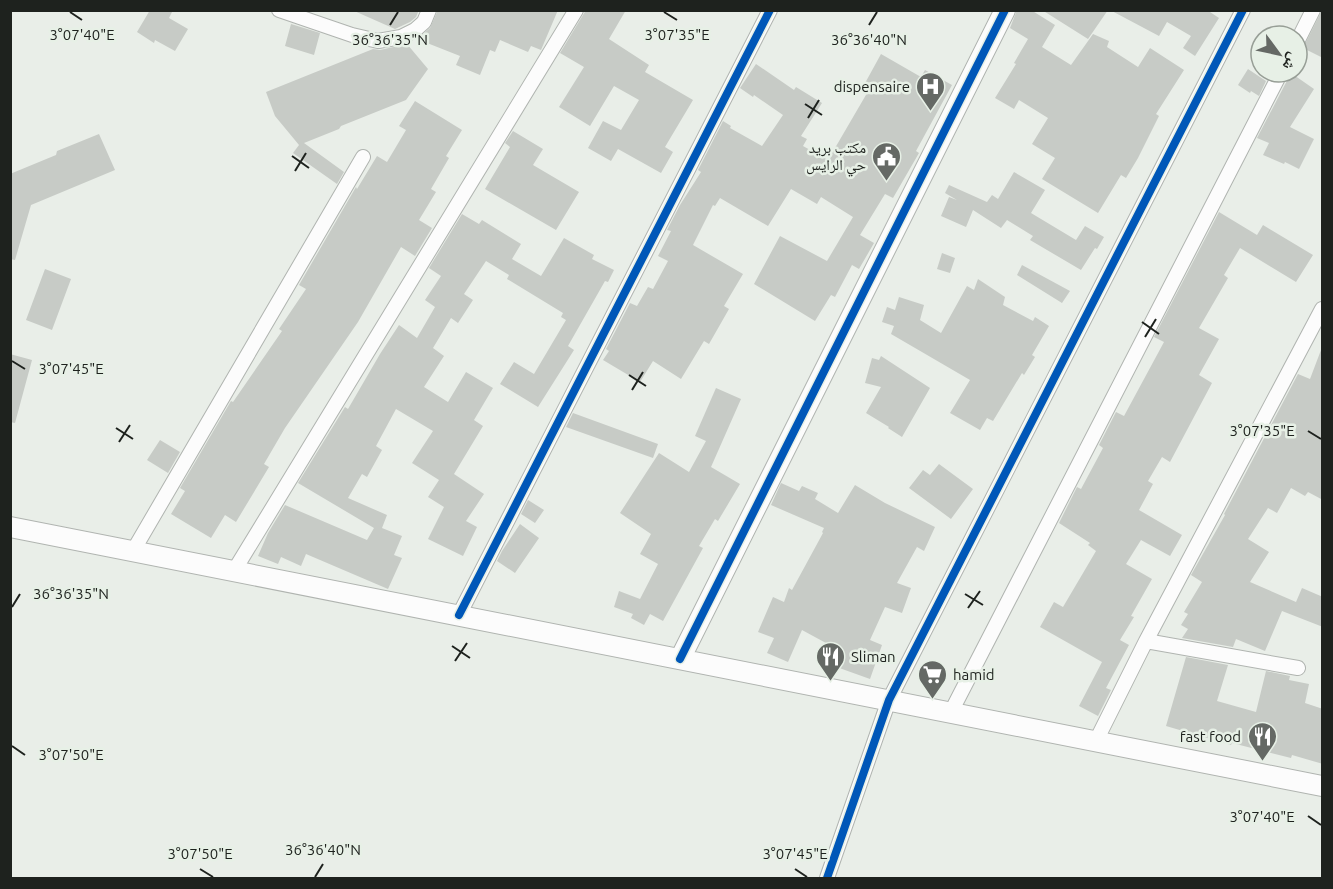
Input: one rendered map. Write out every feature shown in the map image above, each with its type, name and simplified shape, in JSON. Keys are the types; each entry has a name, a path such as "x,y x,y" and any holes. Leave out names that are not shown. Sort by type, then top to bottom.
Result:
{"main road":[{"path":"680,659 1005,10"},
{"path":"10,527 1323,786"}],"street":[{"path":"279,10 352,35 378,41 401,37 415,30 424,22 429,10"},
{"path":"234,571 576,10"},
{"path":"459,615 770,10"},
{"path":"827,879 889,700 1243,10"},
{"path":"1306,24 1313,10"},
{"path":"951,712 1275,84"},
{"path":"134,551 363,156"},
{"path":"1096,741 1146,641 1323,309"},
{"path":"1146,641 1299,668"}],"building":[{"path":"150,10 173,10 169,18 188,29 175,51 155,40 154,43 137,32"},
{"path":"352,10 419,10 410,22 395,29"},
{"path":"438,10 558,10 541,50 531,46 528,52 500,40 495,52 490,50 480,75 456,65 460,56 417,39 430,28"},
{"path":"586,10 626,10 609,39 649,65 645,72 693,100 665,147 673,152 661,173 618,149 611,161 588,148 603,121 621,130 639,100 614,86 590,126 559,107 584,67 560,53"},
{"path":"1017,10 1031,10 1055,25 1042,47 1071,65 1093,34 1109,41 1107,47 1138,67 1150,48 1184,70 1156,114 1159,116 1126,178 1121,175 1098,213 1042,179 1055,158 1032,144 1048,118 1019,100 1014,109 995,98 1028,39 1010,28"},
{"path":"1042,10 1108,10 1088,39"},
{"path":"1110,10 1207,10 1219,18 1195,56 1183,48 1191,36 1167,22 1159,36"},
{"path":"1323,10 1323,58 1309,51 1309,36"},
{"path":"291,24 320,33 314,55 285,46"},
{"path":"407,44 428,69 406,100 304,143 344,172 337,184 293,153 299,145 275,116 266,92 373,49 380,50"},
{"path":"881,54 921,77 925,70 952,85 916,151 919,153 893,198 885,194 860,235 874,243 859,269 852,265 835,297 831,295 815,321 754,284 780,236 827,261 853,217 821,197 817,204 791,189 768,226 720,198 715,206 713,205 693,245 743,274 724,306 729,309 709,344 704,341 681,379 653,361 640,382 603,360 609,351 606,349 630,303 637,306 648,287 653,289 668,261 658,256 671,231 667,230 701,172 698,170 723,121 731,126 730,128 762,146 783,115 740,88 756,64 794,90 796,87 822,103 801,136 807,139 803,146 828,160 870,88 864,85"},
{"path":"1248,69 1249,84 1265,84 1259,96 1238,85"},
{"path":"1285,84 1307,84 1314,89 1290,127 1314,139 1299,169 1263,155 1269,143 1257,138"},
{"path":"415,101 462,130 446,156 449,158 431,189 436,192 419,220 432,228 415,256 401,247 358,322 285,428 264,464 269,467 236,522 225,515 211,538 171,514 185,491 180,488 231,401 233,402 282,331 279,329 306,289 299,285 356,187 357,189 377,156 387,162 406,130 399,126"},
{"path":"513,131 543,149 533,165 579,192 556,230 485,189 510,147 505,143"},
{"path":"99,134 115,170 31,205 15,260 10,259 10,174"},
{"path":"1014,172 1045,190 1031,213 1076,240 1085,226 1104,237 1081,270 1030,240 1033,236 1007,220 1001,228 973,210 966,227 941,216 949,197 957,200 945,193 949,185 987,202 992,195 998,199"},
{"path":"1219,212 1257,235 1263,225 1313,255 1296,282 1240,248 1224,275 1228,278 1199,328 1219,339 1199,375 1212,383 1170,462 1162,457 1148,481 1153,484 1139,510 1182,535 1170,556 1141,540 1126,564 1152,579 1120,640 1129,645 1106,688 1111,690 1098,716 1079,706 1102,662 1040,627 1054,602 1063,607 1096,551 1088,545 1090,543 1059,523 1077,487 1081,489 1103,448 1099,445 1116,412 1124,416 1164,342 1154,337"},
{"path":"462,214 479,224 482,220 521,244 512,259 541,276 564,238 594,255 592,259 614,270 608,282 605,281 568,346 574,350 538,407 500,384 514,362 534,374 566,320 561,317 563,313 507,279 509,275 486,261 464,294 473,300 458,323 451,318 433,348 444,356 424,387 448,402 466,372 493,388 474,420 483,426 454,474 484,494 466,521 477,527 463,556 428,539 444,507 428,497 439,480 412,463 433,431 396,409 376,446 382,450 367,477 362,474 348,498 387,515 382,528 402,536 394,555 402,558 388,589 306,554 301,566 281,557 278,564 258,556 268,533 285,505 367,540 374,528 298,483 345,407 348,409 399,325 417,338 435,307 425,300 441,276 429,268"},
{"path":"942,253 955,258 950,273 937,269"},
{"path":"1022,265 1070,291 1062,303 1017,275"},
{"path":"45,269 71,279 52,330 26,320"},
{"path":"978,279 1005,297 1003,305 1033,321 1035,317 1049,326 1032,355 1035,357 1024,375 1022,373 993,421 987,418 980,430 950,413 970,380 891,334 894,326 882,322 887,307 895,310 899,297 924,305 920,320 941,333 967,286 974,290"},
{"path":"1321,350 1323,350 1323,500 1308,492 1305,496 1291,488 1277,513 1268,508 1248,539 1269,552 1250,582 1296,602 1302,588 1323,597 1323,627 1282,611 1265,651 1236,639 1233,647 1182,638 1188,629 1181,625 1188,614 1184,612 1202,582 1191,575 1225,515 1298,374 1310,379"},
{"path":"10,354 32,360 15,423 10,422"},
{"path":"881,356 930,388 902,437 866,413 881,387 865,383 872,358 879,360"},
{"path":"716,388 741,399 711,467 740,484 718,521 715,519 699,546 703,548 663,621 650,614 644,625 631,618 633,614 614,607 619,591 640,599 658,564 640,554 651,534 620,513 659,453 689,472 706,441 695,436"},
{"path":"573,413 658,444 653,458 566,427"},
{"path":"160,440 180,452 168,473 147,460"},
{"path":"939,464 973,489 951,519 909,488 923,470 930,475"},
{"path":"781,483 799,491 802,486 818,493 815,499 838,513 855,485 885,503 935,527 924,551 917,547 897,583 911,588 902,613 885,607 870,640 882,645 870,679 831,665 837,649 802,630 788,662 767,653 774,638 758,632 773,597 784,602 789,588 792,590 824,528 771,505"},
{"path":"528,500 544,510 535,523 521,514"},
{"path":"520,524 539,538 515,573 497,561"},
{"path":"1186,657 1228,665 1217,701 1256,712 1266,671 1290,676 1289,680 1309,684 1305,703 1323,709 1323,764 1292,755 1291,758 1232,743 1231,745 1166,726"}],"cycle path":[{"path":"459,615 770,10"},
{"path":"680,659 1005,10"},
{"path":"827,878 889,700 1243,10"}],"place":[{"name":"dispensaire","path":"931,112"},
{"name":"مكتب بريد حي الرايس","path":"887,182"},
{"name":"Sliman","path":"830,682"},
{"name":"hamid","path":"932,700"},
{"name":"fast food","path":"1262,762"}]}
